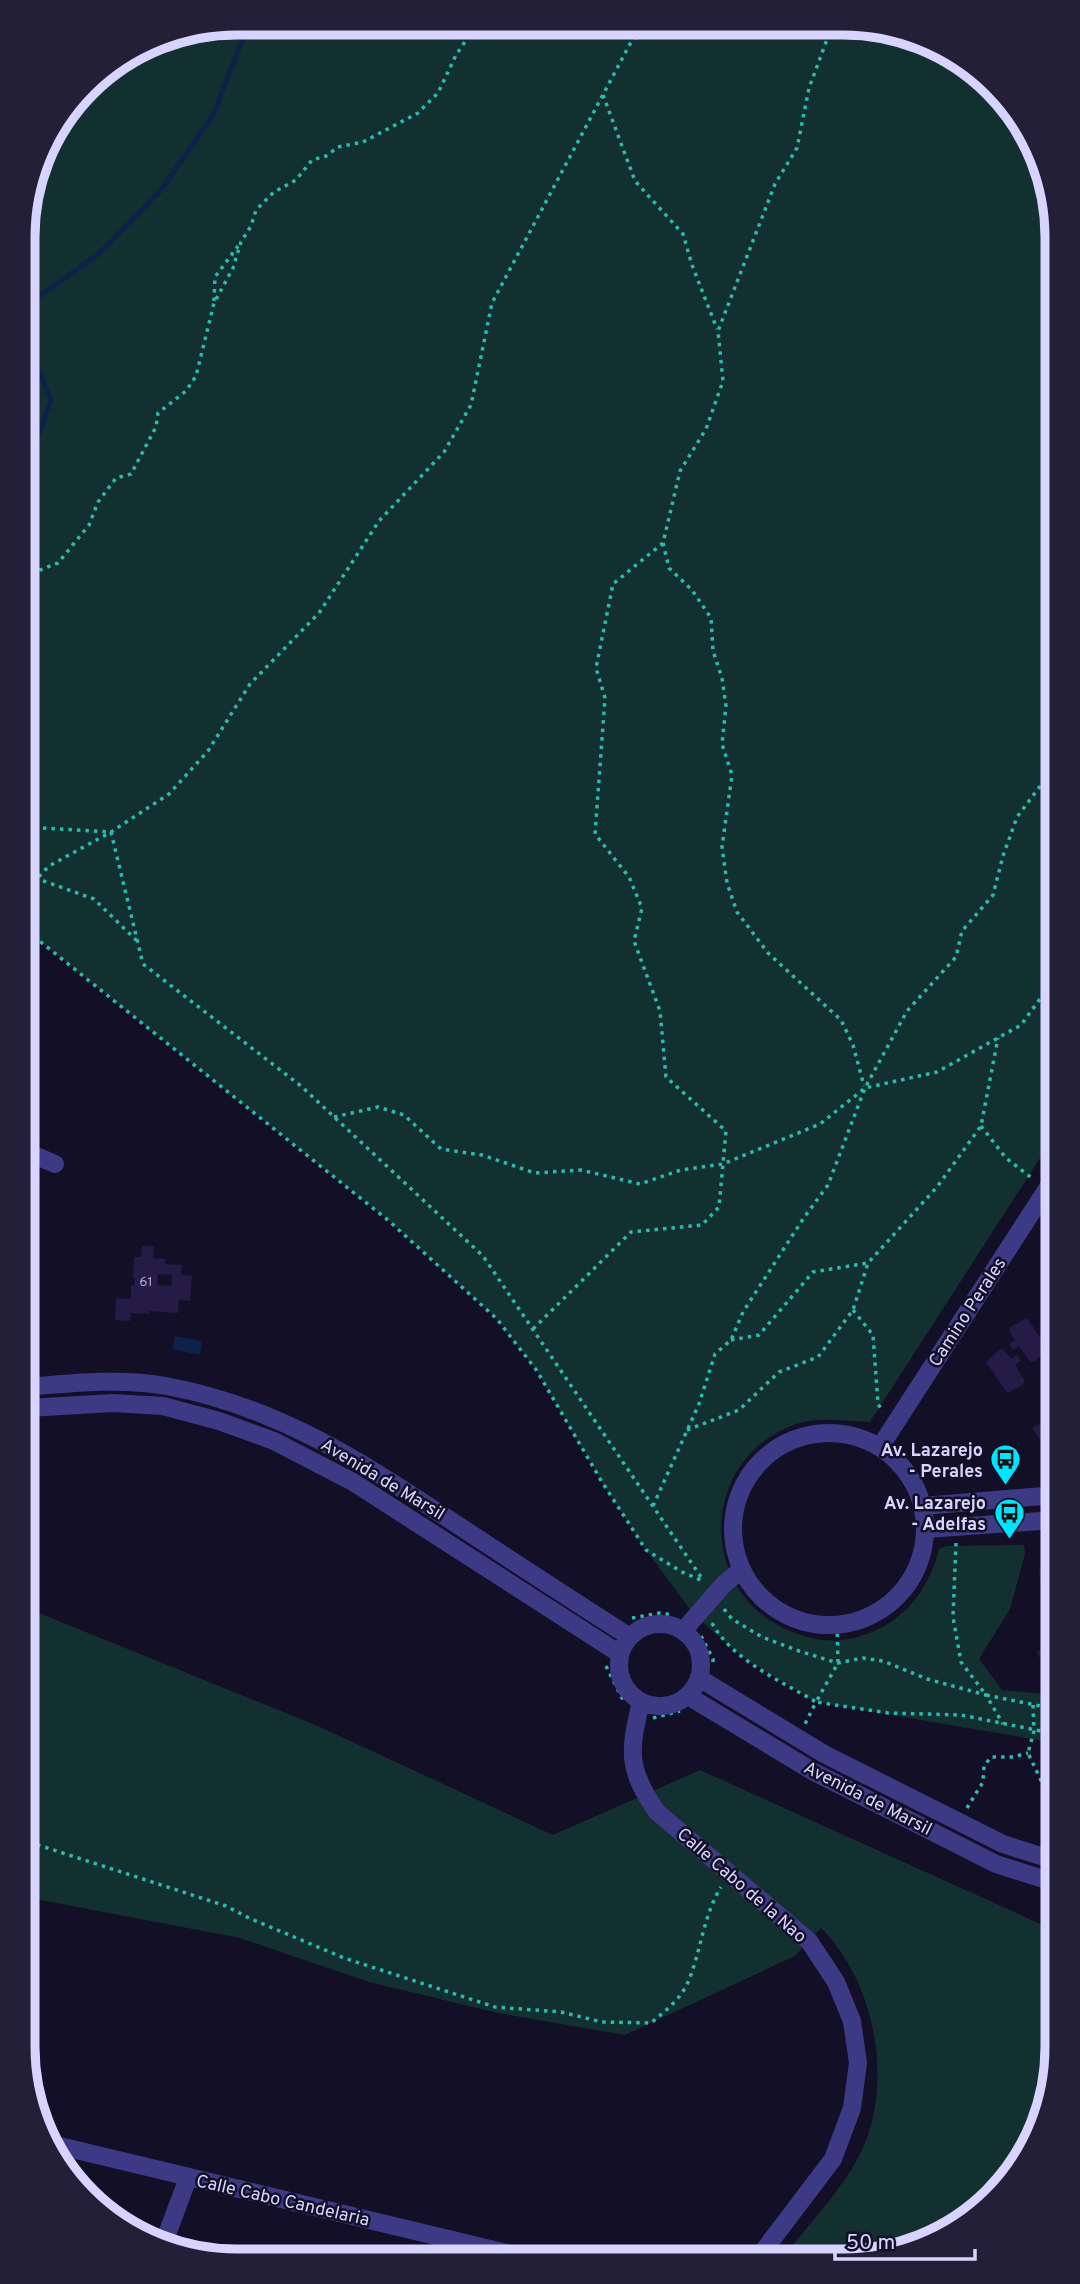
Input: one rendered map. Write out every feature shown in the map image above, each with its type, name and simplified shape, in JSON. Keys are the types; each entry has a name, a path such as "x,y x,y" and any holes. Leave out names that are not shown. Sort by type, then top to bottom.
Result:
{"street":[{"path":"35,1155 55,1164"},
{"name":"Camino Perales","path":"880,1447 1045,1198"},
{"name":"Avenida de Marsil","path":"35,1387 115,1381 166,1387 223,1401 282,1421 357,1460 629,1637"},
{"name":"Avenida de Marsil","path":"35,1408 113,1403 163,1406 219,1421 274,1441 353,1482 613,1649"},
{"path":"828,1432 855,1436 880,1447 900,1463 914,1483 923,1506 926,1529 922,1558 909,1583 890,1605 865,1619 837,1625 814,1624 791,1618 771,1605 754,1589 742,1569 734,1543 734,1515 741,1489 756,1466 776,1448 801,1436 828,1432"},
{"path":"923,1506 1045,1496"},
{"path":"926,1529 1045,1521"},
{"path":"684,1631 712,1593 742,1569"},
{"path":"657,1623 684,1631 694,1641 700,1654 699,1678 688,1704 680,1702 664,1707 640,1708 622,1682 613,1649 644,1627 657,1623"},
{"name":"Avenida de Marsil","path":"699,1678 824,1754 1003,1844 1045,1857"},
{"name":"Avenida de Marsil","path":"688,1704 814,1772 996,1864 1045,1880"},
{"name":"Calle Cabo de la Nao","path":"640,1708 631,1753 641,1789 657,1812 809,1941 836,1982 852,2021 858,2063 852,2108 833,2158 765,2249"},
{"name":"Calle Cabo Candelaria","path":"61,2147 489,2249"},
{"path":"166,2236 188,2178"}],"path":[{"path":"35,574 58,563 89,525 98,502 116,478 131,474 156,427 158,413 186,391 197,376 214,303 215,277 251,226 256,210 274,192 296,180 312,160 326,156 338,146 363,142 418,113 438,93 456,55 470,35"},
{"path":"137,942 94,899 35,880 49,866 111,832 169,794 208,751 250,684 319,613 379,521 444,452 471,405 492,303 630,44 638,35"},
{"path":"718,331 775,184 797,148 809,88 829,35"},
{"path":"603,95 635,181 683,234 718,331 723,381 706,429 680,471 663,543 668,568 692,590 711,618 713,651 722,678 726,706 722,744 732,775 722,847 727,883 737,912 768,953 841,1020 853,1045 865,1088"},
{"path":"214,303 233,268 240,242"},
{"path":"533,1329 631,1232 702,1225 719,1207 726,1131 666,1077 660,1011 634,941 642,908 629,877 595,834 605,698 596,668 613,584 663,543"},
{"path":"652,1507 699,1404 715,1354 731,1340 743,1312 828,1185 865,1088 907,1011 956,957 962,931 993,895 1017,817 1045,781"},
{"path":"35,828 111,832"},
{"path":"111,832 143,964 301,1086 483,1256 652,1507 732,1619 762,1637 838,1663 863,1658 883,1661 928,1679 1045,1707"},
{"path":"35,937 389,1222 497,1320 537,1371 602,1482 646,1550 712,1593"},
{"path":"334,1117 378,1107 404,1115 441,1149 482,1155 535,1173 581,1170 640,1184 681,1170 723,1164 820,1124 865,1088 937,1072 1021,1025 1045,992"},
{"path":"687,1430 739,1410 779,1372 818,1357 853,1310 868,1262 937,1187 981,1126 998,1038"},
{"path":"981,1126 1006,1158 1045,1189"},
{"path":"731,1340 759,1335 813,1272 868,1262"},
{"path":"853,1310 873,1335 878,1404 883,1412"},
{"path":"956,1539 953,1617 961,1662 986,1695 1003,1724"},
{"path":"712,1593 710,1618 718,1634 747,1660 816,1702 888,1713 961,1715 1045,1732"},
{"path":"806,1720 838,1663 837,1625"},
{"path":"613,1649 606,1665 623,1700 624,1709 640,1708 650,1718 680,1711 688,1704"},
{"path":"1032,1705 1034,1731 1028,1753 1045,1789"},
{"path":"957,1821 983,1782 984,1766 991,1757 1013,1757 1028,1753"},
{"path":"35,1844 226,1906 344,1958 495,2007 561,2012 602,2022 651,2023 675,2002 688,1984 719,1889 732,1876"}],"green space":[{"path":"224,35 856,35 908,46 932,56 966,77 986,94 1003,114 1030,160 1043,211 1045,1150 870,1422 805,1422 764,1441 741,1465 727,1494 721,1526 725,1557 738,1587 759,1612 790,1631 821,1640 851,1639 885,1626 896,1618 916,1599 923,1588 939,1549 947,1546 1024,1545 1025,1554 1010,1609 979,1659 1002,1690 1045,1694 1045,1741 816,1702 747,1660 695,1616 646,1550 602,1482 537,1371 497,1319 389,1221 35,937 35,224 50,160 69,125 85,104 125,69 160,50"},
{"path":"35,1611 318,1726 553,1835 700,1770 1045,1926 1043,2073 1030,2124 1018,2148 995,2180 955,2215 920,2234 895,2242 843,2249 790,2249 855,2163 872,2123 877,2093 874,2033 866,2004 855,1976 840,1950 821,1928 795,1956 625,2035 498,2013 369,1982 240,1938 35,1899"}],"water":[{"path":"175,1336 202,1341 200,1355 172,1349"}],"building":[{"path":"142,1246 154,1246 153,1258 166,1259 165,1264 182,1265 181,1275 192,1276 190,1301 179,1300 178,1313 131,1313 130,1321 115,1320 116,1298 131,1299 131,1285 134,1285 135,1278 134,1257 141,1257","holes":["158,1274 172,1275 171,1286 157,1285"]},
{"path":"1027,1318 1045,1345 1045,1352 1030,1362 1019,1346 1013,1350 1009,1344 1015,1340 1009,1331 1010,1327"},
{"path":"1000,1349 1011,1359 1017,1355 1021,1361 1015,1365 1025,1381 1023,1385 1007,1393 986,1362"},
{"path":"1045,1418 1045,1447 1032,1428 1042,1422"},
{"path":"1045,1568 1045,1589 1041,1589 1039,1569"},
{"path":"1045,1633 1045,1646 1040,1636"},
{"path":"1045,1648 1045,1670 1037,1652"}],"waterway":[{"path":"35,300 101,252 161,190 213,115 244,35"},
{"path":"35,362 51,400 35,445"}],"place":[{"name":"Av. Lazarejo - Perales","path":"1006,1487"},
{"name":"Av. Lazarejo - Adelfas","path":"1009,1540"}]}
